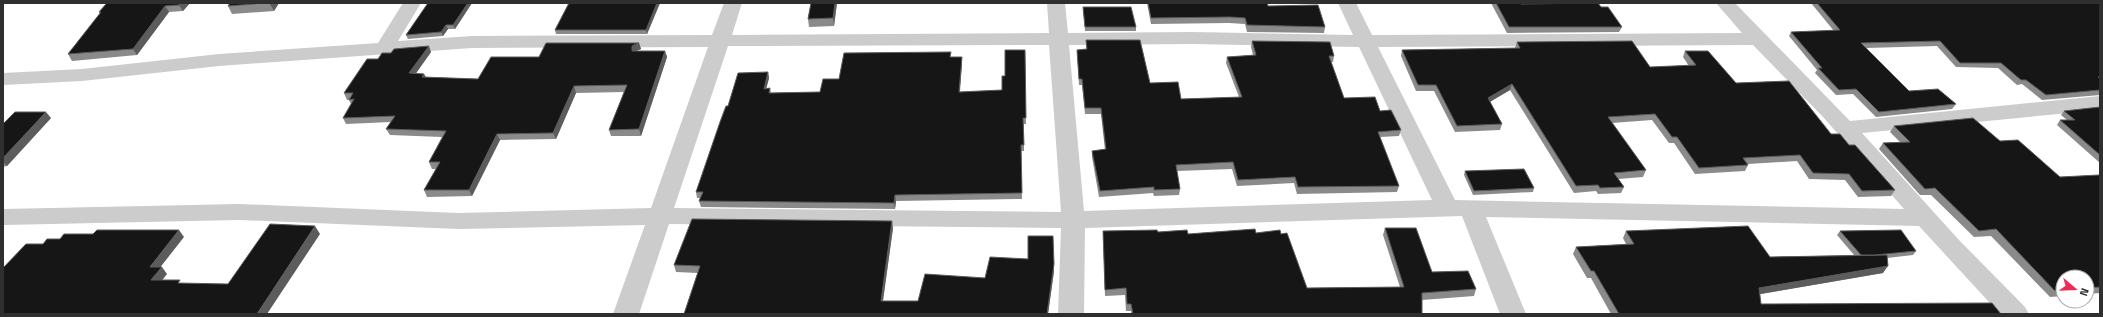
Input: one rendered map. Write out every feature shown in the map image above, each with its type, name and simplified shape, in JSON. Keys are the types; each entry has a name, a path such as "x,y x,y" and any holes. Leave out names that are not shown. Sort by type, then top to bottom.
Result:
{"street":[{"path":"385,47 412,3"},
{"path":"626,314 662,216 733,3"},
{"path":"1056,3 1060,38 1073,220 1071,314"},
{"path":"1347,3 1447,208"},
{"path":"1725,3 1757,39 1845,128 1924,218 2016,314"},
{"path":"3,79 82,75 219,60 472,42 1060,38 1192,38 1366,41 1757,39"},
{"path":"1845,128 2100,103"},
{"path":"3,217 239,212 458,221 662,216 1073,220 1471,208 1924,218"},
{"path":"1471,208 1513,314"}],"building":[{"path":"107,3 181,3 179,5 165,6 133,49 68,54"},
{"path":"230,3 270,3 228,6"},
{"path":"428,3 468,3 453,25 446,25 441,32 406,35"},
{"path":"569,3 657,3 646,30 555,30"},
{"path":"811,3 835,3 833,18 808,19"},
{"path":"1148,3 1267,3 1268,6 1318,5 1325,27 1247,25 1245,18 1230,17 1151,18"},
{"path":"1496,3 1598,3 1601,7 1608,7 1622,27 1509,27"},
{"path":"1817,3 2100,3 2100,77 2098,77 2100,78 2100,90 2046,95 2026,80 2021,80 2001,63 1960,63 1940,41 1861,43 1909,91 1938,89 1956,104 1879,112 1856,89 1839,90 1818,68 1822,68 1791,32 1840,30"},
{"path":"1083,7 1131,7 1136,27 1085,27"},
{"path":"1086,40 1140,40 1150,83 1178,82 1181,99 1242,97 1227,57 1256,55 1252,41 1330,42 1334,56 1329,56 1344,98 1375,97 1380,111 1391,110 1401,130 1378,132 1399,186 1298,187 1295,177 1238,180 1233,162 1176,165 1180,189 1154,190 1154,187 1100,191 1092,151 1106,149 1101,108 1085,108 1082,79 1079,79 1077,50 1087,49"},
{"path":"1632,41 1650,67 1696,65 1685,51 1708,51 1736,83 1789,81 1831,134 1840,134 1849,145 1855,145 1895,190 1862,191 1849,174 1813,173 1800,155 1743,158 1748,165 1699,168 1677,137 1672,137 1655,114 1608,117 1646,170 1614,173 1624,187 1600,188 1598,185 1576,186 1512,84 1488,98 1502,124 1457,126 1436,85 1418,85 1402,50 1520,48 1517,42"},
{"path":"546,43 639,43 632,46 632,51 665,51 639,129 609,130 627,85 574,86 553,133 497,134 469,190 424,190 440,162 429,162 446,131 386,129 395,116 343,118 354,99 349,100 353,93 344,93 367,59 378,59 382,53 391,53 394,49 429,46 409,73 424,74 422,77 478,79 491,57 539,57"},
{"path":"1005,50 1025,50 1026,118 1023,118 1024,145 1021,145 1022,193 895,195 894,203 699,201 703,192 696,192 720,122 726,106 728,106 738,73 768,72 764,89 770,88 769,93 820,92 823,79 839,79 844,53 951,52 950,57 962,57 959,92 1002,90 1002,76 1005,76"},
{"path":"2100,107 2100,155 2060,120 2075,120 2064,111"},
{"path":"15,112 46,112 3,158 3,124"},
{"path":"1973,118 2000,141 2018,140 2060,177 2100,175 2100,287 2095,287 2095,269 2055,269 2055,291 1996,229 1979,231 1935,188 1925,189 1883,143 1910,142 1894,126"},
{"path":"1524,169 1534,188 1474,191 1465,171"},
{"path":"692,219 892,221 881,301 918,301 925,274 985,278 990,257 1028,259 1028,236 1053,236 1054,264 1047,314 684,314 700,266 674,265"},
{"path":"270,224 315,226 257,314 3,314 3,268 26,244 43,244 47,239 60,239 64,234 93,234 97,230 179,230 150,267 162,267 151,280 180,280 178,283 228,284"},
{"path":"1748,226 1770,257 1887,255 1888,266 1759,288 1761,304 1992,303 2001,314 1619,314 1594,271 1591,271 1576,247 1634,244 1626,231"},
{"path":"1385,228 1416,228 1432,272 1468,271 1476,289 1422,293 1422,314 1133,314 1131,304 1127,304 1126,288 1105,290 1103,231 1157,230 1158,232 1187,230 1188,234 1255,229 1256,233 1280,230 1281,234 1287,233 1307,288 1404,287"},
{"path":"1901,230 1916,251 1861,255 1840,231"}]}
